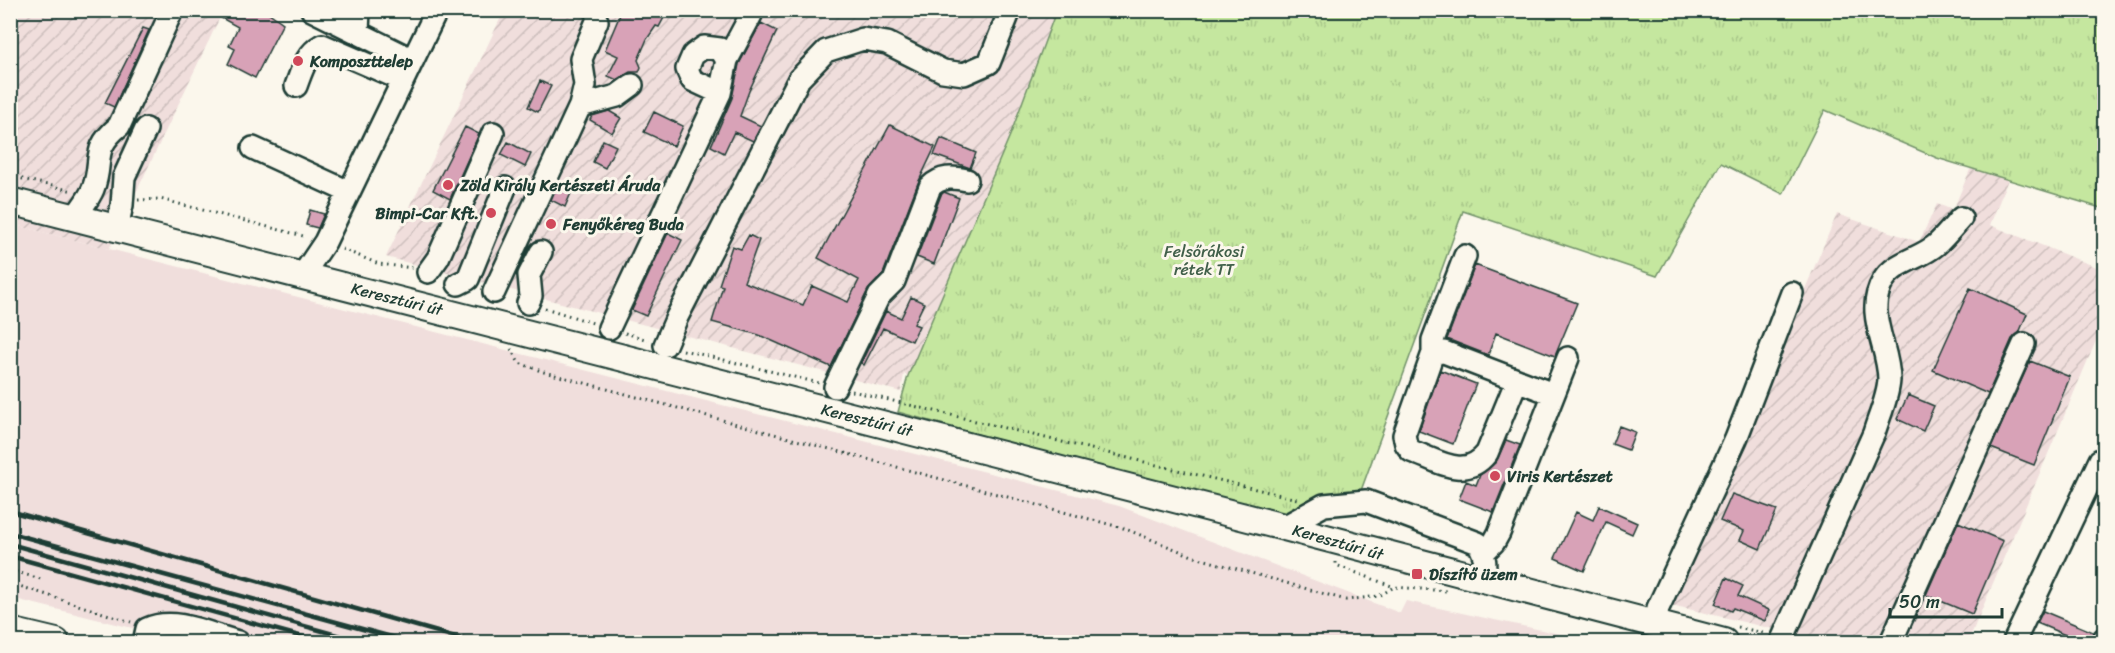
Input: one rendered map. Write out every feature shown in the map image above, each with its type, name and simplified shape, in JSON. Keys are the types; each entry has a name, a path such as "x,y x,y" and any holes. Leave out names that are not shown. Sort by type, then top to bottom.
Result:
{"main road":[{"name":"Keresztúri út","path":"10,201 1724,642"},
{"path":"10,631 56,642"}],"lane":[{"path":"312,10 338,16 358,32 413,60"},
{"path":"358,32 359,10"},
{"path":"302,276 325,242 437,10"},
{"path":"665,345 677,317 800,79 826,51 863,39 887,43 943,71 964,74 989,63 1010,10"},
{"path":"75,217 93,188 100,148 108,135 119,126 170,15"},
{"path":"609,328 720,93 727,60 751,15"},
{"path":"494,292 580,106 585,85 581,59 597,21"},
{"path":"296,86 305,62 313,50 322,45 403,80"},
{"path":"720,93 692,80 687,69 693,55 704,46 720,49 727,60"},
{"path":"580,106 618,96 632,85"},
{"path":"117,228 122,205 124,177 146,129"},
{"path":"428,272 438,258 493,133"},
{"path":"253,148 349,192"},
{"path":"835,387 879,296 894,281 930,187 937,180 954,178 967,180"},
{"path":"458,284 468,279 505,188"},
{"path":"1781,642 1874,433 1886,398 1889,378 1876,325 1876,306 1883,281 1897,266 1935,246 1961,218"},
{"path":"528,303 531,296 529,275 541,252"},
{"path":"1466,256 1433,340 1433,353 1404,435 1406,444 1411,451 1462,469 1479,463 1487,453 1517,380"},
{"path":"1655,625 1658,608 1736,439 1792,293"},
{"path":"1891,642 2024,344"},
{"path":"1433,353 1444,352 1554,394"},
{"path":"1484,552 1494,542 1568,358"},
{"path":"2014,642 2100,460 2104,461"},
{"path":"1284,527 1324,505 1366,501 1478,543 1484,552 1486,564 1482,580"},
{"path":"146,636 158,624 178,625 238,642"}],"path":[{"path":"1950,10 1972,16 1984,10"},
{"path":"505,327 508,343 519,363 544,372 1123,528 1195,557 1346,600 1379,596 1394,587"},
{"path":"1335,542 1336,565 1394,587 1453,592"},
{"path":"10,570 44,580"},
{"path":"10,583 146,636"}],"shaded area":[{"path":"10,11 223,11 109,249 11,224"},
{"path":"504,11 1056,11 1011,133 908,376 904,374 901,392 386,257"},
{"path":"1975,158 2011,172 1990,225 2104,270 2104,322 1968,642 1829,642 1667,604 1744,432 1837,214 1919,242 1937,204 1953,210"},
{"path":"11,224 1119,506 1400,613 1406,601 1597,642 189,642 11,598"}],"green space":[{"name":"Felsőrákosi rétek TT","path":"1056,11 2104,11 2104,209 1937,158 1825,110 1783,194 1721,163 1657,276 1463,211 1359,496 1320,501 1275,517 898,412 908,376 1011,133"}],"building":[{"path":"207,10 265,10 283,23 255,78 228,64 235,49 229,46 238,27"},
{"path":"622,10 668,10 659,27 656,26 647,39 638,60 641,67 639,72 630,72 617,80 608,76 618,56 605,50"},
{"path":"761,23 777,31 740,116 761,126 753,141 734,132 724,153 711,146 732,98 739,64"},
{"path":"143,28 149,30 114,107 105,103"},
{"path":"540,81 551,86 538,112 528,107"},
{"path":"609,111 621,118 612,133 590,120 592,116"},
{"path":"654,112 683,126 674,146 644,132"},
{"path":"890,125 935,147 918,183 883,274 868,290 831,367 759,335 712,322 723,286 719,285 732,246 741,249 749,235 759,240 744,282 803,305 812,286 848,302 859,280 818,258"},
{"path":"465,127 479,134 450,199 433,190"},
{"path":"941,138 976,153 970,168 934,155"},
{"path":"603,140 616,146 605,168 593,162"},
{"path":"508,142 531,154 525,167 501,155"},
{"path":"557,186 571,193 565,207 551,200"},
{"path":"944,192 959,198 934,264 917,257"},
{"path":"310,210 324,214 318,228 306,225"},
{"path":"668,233 682,240 646,316 632,310"},
{"path":"1475,265 1577,303 1555,356 1496,333 1488,355 1447,339"},
{"path":"1970,288 2027,314 2019,333 2012,339 1988,394 1933,370"},
{"path":"911,297 924,303 914,324 919,326 912,341 883,328 864,365 861,363 886,311 901,318"},
{"path":"2030,361 2070,377 2034,465 1991,448"},
{"path":"1440,370 1476,384 1453,444 1419,431"},
{"path":"1908,395 1934,406 1923,431 1897,419"},
{"path":"1619,426 1635,432 1628,450 1612,444"},
{"name":"Viris Kertészet","path":"1506,440 1520,445 1493,512 1459,499 1466,481 1476,485 1480,475 1496,462"},
{"path":"1732,494 1777,510 1760,549 1740,540 1744,531 1720,521"},
{"path":"1599,506 1637,523 1632,534 1606,522 1584,571 1555,558 1576,512 1593,520"},
{"path":"1958,522 2003,541 1972,614 1926,595"},
{"path":"1726,578 1743,586 1738,596 1769,610 1765,621 1733,608 1731,611 1715,604"},
{"path":"2043,611 2093,632 2091,642 2068,642 2070,637 2037,623"}],"railway":[{"path":"10,511 473,642"},
{"path":"10,533 410,642"},
{"path":"10,544 362,642"},
{"path":"10,556 321,642"}],"place":[{"name":"Komposzttelep","path":"298,61"},
{"name":"Zöld Király Kertészeti Áruda","path":"448,185"},
{"name":"Bimpi-Car Kft.","path":"491,213"},
{"name":"Fenyőkéreg Buda","path":"551,224"},
{"name":"Viris Kertészet","path":"1495,476"},
{"name":"Díszítő üzem","path":"1417,574"}]}
